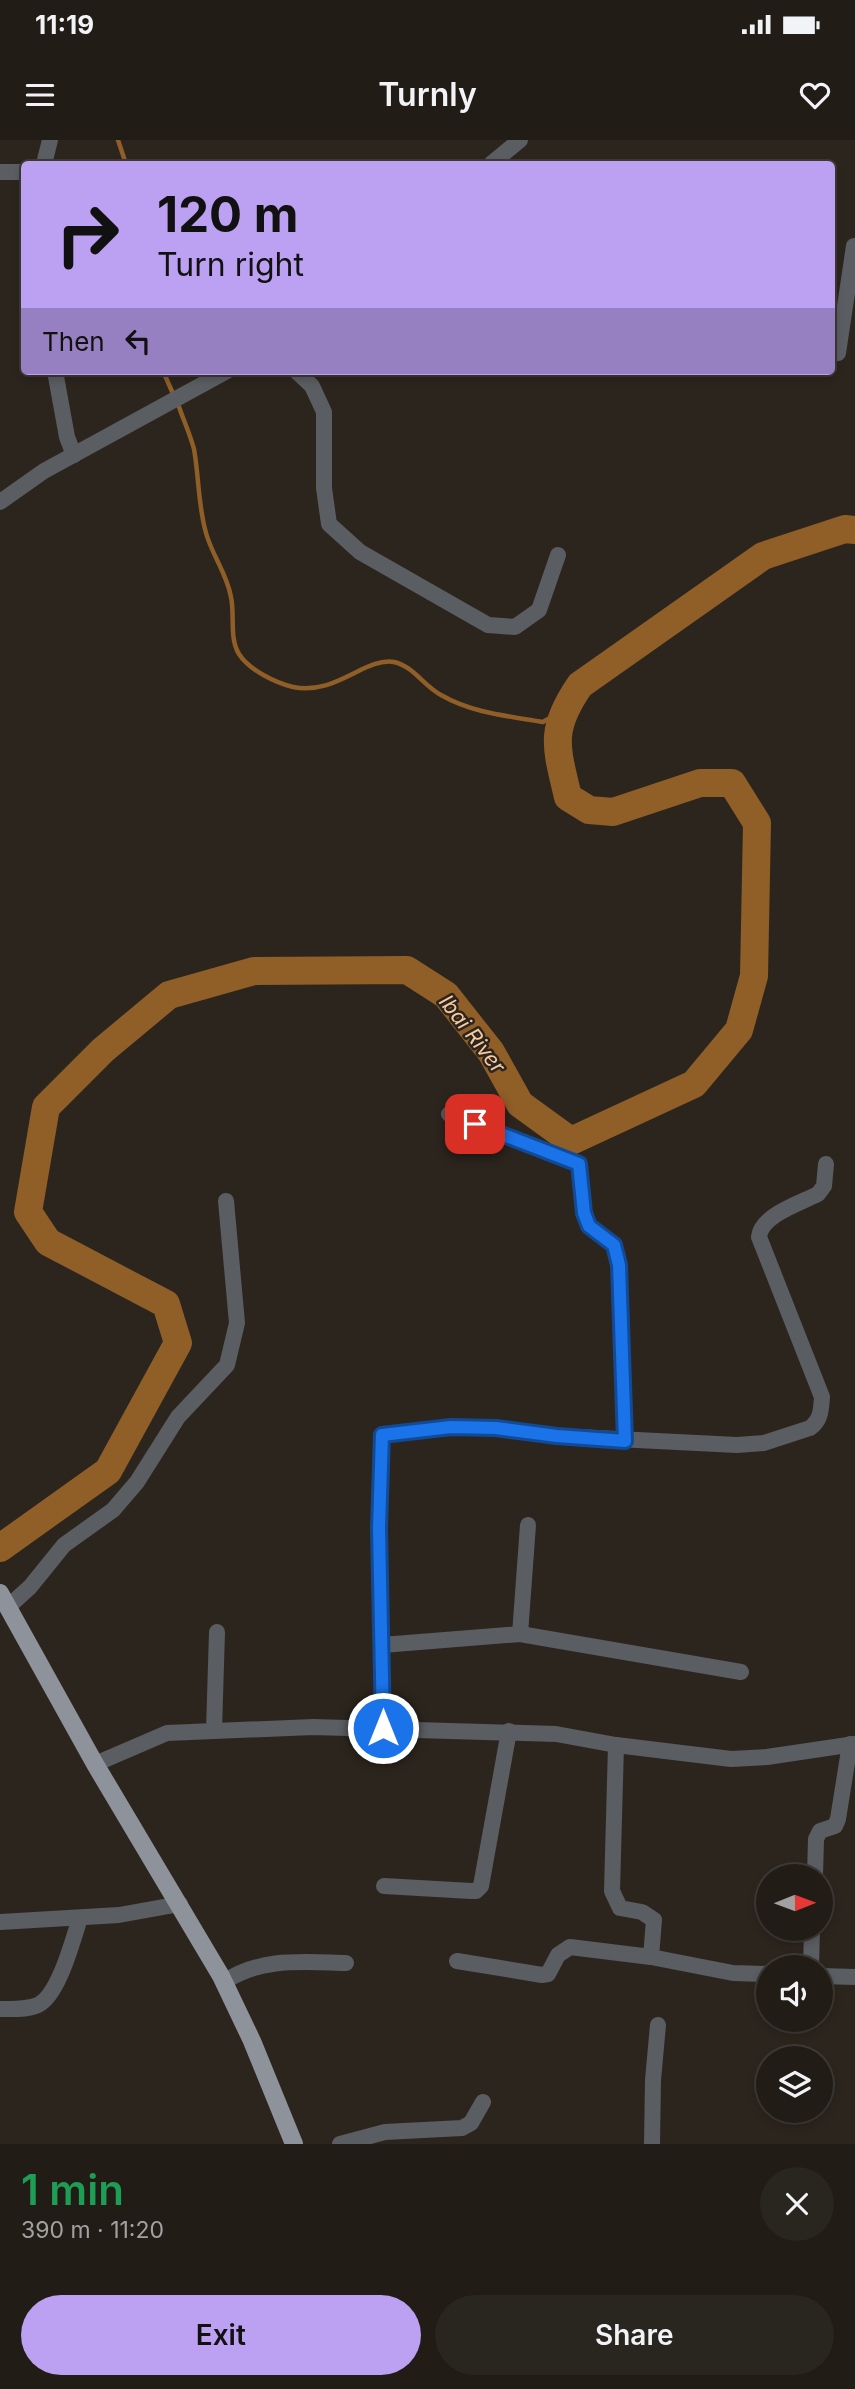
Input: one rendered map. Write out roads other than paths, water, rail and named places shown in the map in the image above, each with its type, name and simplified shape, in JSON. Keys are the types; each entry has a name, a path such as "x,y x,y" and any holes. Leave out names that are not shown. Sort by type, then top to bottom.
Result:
{"main road":[{"path":"4,1600 95,1765 224,1982 268,2078 294,2144"}],"street":[{"path":"45,161 50,140"},
{"path":"495,161 520,140"},
{"path":"0,172 21,172"},
{"path":"835,347 854,246"},
{"path":"835,352 855,357"},
{"path":"56,375 67,438 74,455"},
{"path":"0,502 74,455 221,375"},
{"path":"300,375 312,386 324,412 324,488 330,524 368,558 488,625 515,627 539,610 558,555"},
{"path":"449,1114 579,1164 584,1213 589,1226 614,1245 619,1265 625,1441"},
{"path":"383,1728 379,1528 382,1435 451,1427 496,1428 625,1441 737,1445 782,1438 816,1424 822,1397 759,1237 760,1228 766,1221 818,1194 824,1186 826,1164"},
{"path":"4,1600 30,1587 64,1545 113,1510 137,1482 178,1417 227,1365 236,1314 226,1201"},
{"path":"520,1634 528,1525"},
{"path":"214,1730 217,1632"},
{"path":"382,1645 520,1634 741,1672"},
{"path":"95,1765 167,1733 214,1730 383,1728 509,1731 556,1734 616,1745 731,1759 767,1757 853,1744 838,1819 835,1826 820,1831 816,1839 815,1864"},
{"path":"384,1886 476,1891 481,1886 509,1731"},
{"path":"616,1745 612,1891 620,1908 642,1912 654,1920 651,1957"},
{"path":"0,1922 119,1915 180,1904"},
{"path":"0,2008 28,2008 45,1999 65,1962 80,1918"},
{"path":"457,1961 542,1975 548,1973 558,1955 570,1947 651,1957 733,1973 756,1974"},
{"path":"224,1982 237,1973 262,1965 289,1962 346,1963"},
{"path":"833,1976 855,1977"},
{"path":"652,2144 652,2092 658,2025"},
{"path":"340,2144 392,2131 462,2128 471,2123 484,2102"}],"waterway":[{"path":"118,140 125,161"},
{"path":"165,375 174,396"},
{"path":"178,404 194,449 206,533 229,589 236,648 249,665 279,682 308,688 336,682 372,665 394,662 413,672 441,695 478,710 543,722 562,711"},
{"name":"Ibai River","path":"0,1548 108,1471 178,1343 166,1304 48,1242 28,1212 46,1107 103,1050 169,995 254,971 407,970 446,995 491,1052 520,1104 571,1141 694,1084 739,1030 754,976 757,823 732,783 700,783 613,812 589,810 568,797 558,751 559,727 563,714 580,685 763,556 845,529 855,530"}]}
